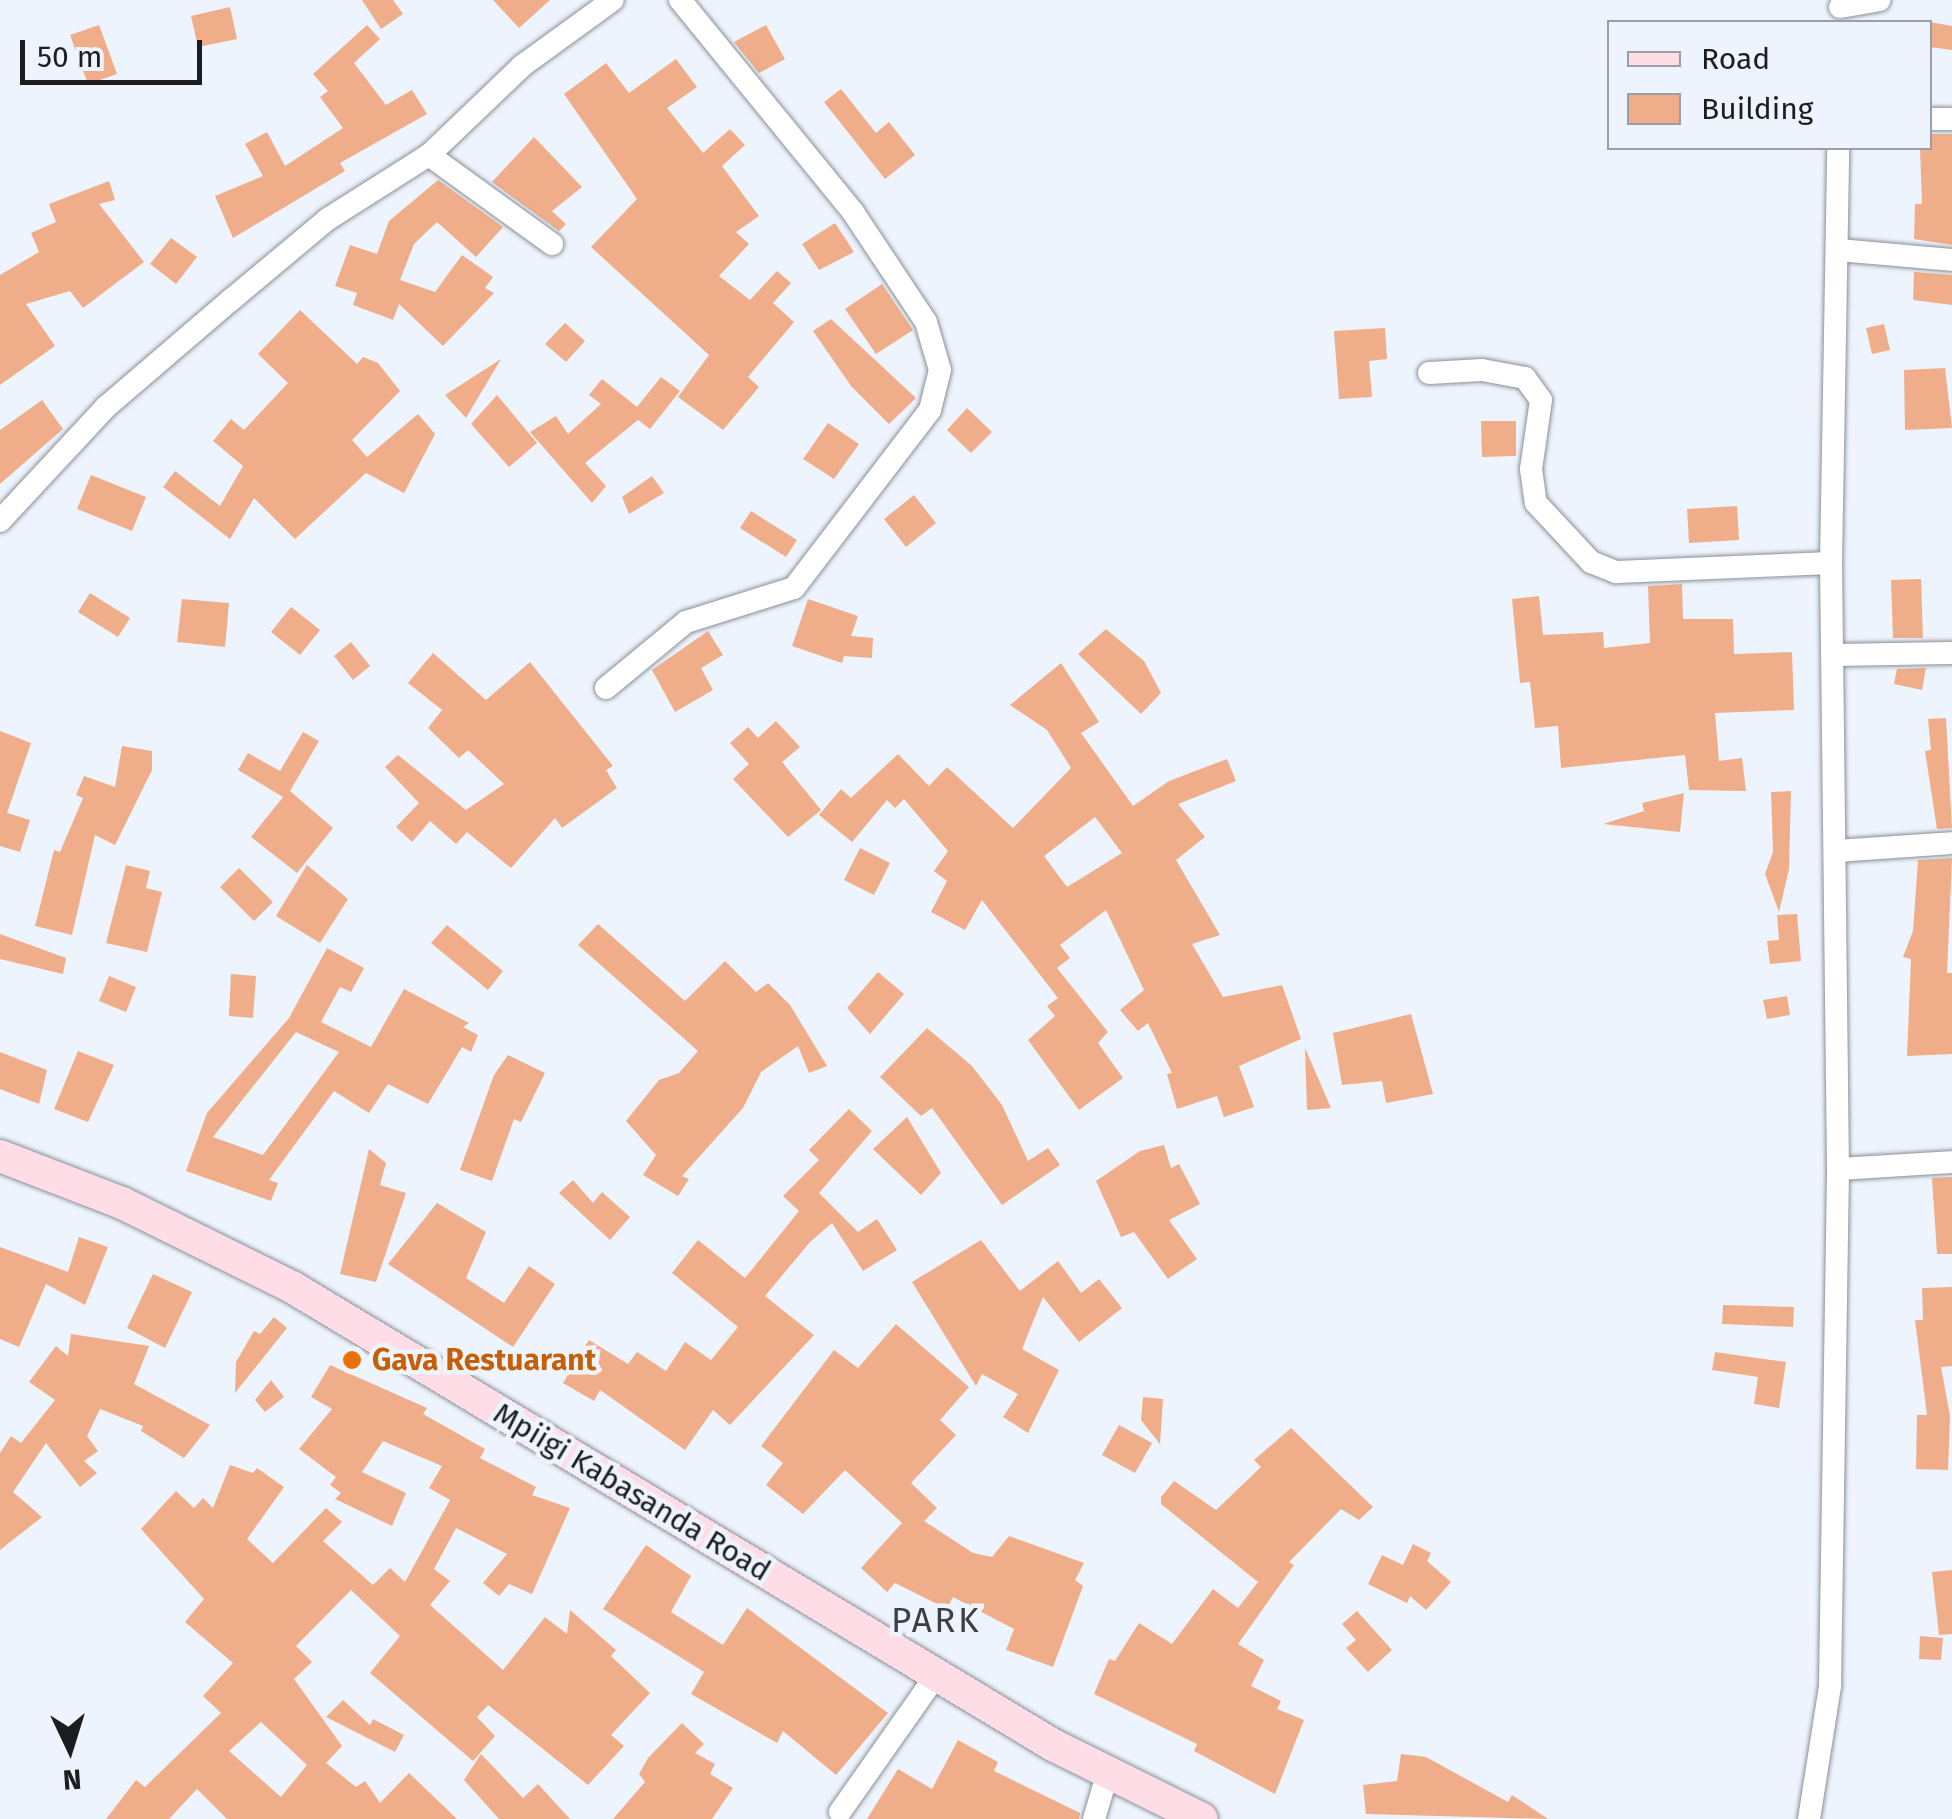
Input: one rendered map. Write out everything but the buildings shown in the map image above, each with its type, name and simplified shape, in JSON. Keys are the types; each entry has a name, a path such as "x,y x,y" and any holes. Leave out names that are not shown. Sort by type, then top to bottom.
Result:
{"main road":[{"name":"Mpiigi Kabasanda Road","path":"0,1156 122,1203 292,1287 1107,1775 1202,1819"}],"street":[{"path":"0,521 106,407 230,300 328,219 429,154 522,66 614,0"},
{"path":"606,688 686,622 794,588 930,410 940,370 926,322 853,212 680,0"},
{"path":"1840,10 1879,0"},
{"path":"1809,1819 1830,1686 1838,1169 1831,563 1838,150"},
{"path":"429,154 552,244"},
{"path":"1838,250 1952,260"},
{"path":"1429,373 1482,370 1526,378 1541,400 1530,470 1536,502 1591,562 1616,572 1831,563"},
{"path":"1833,655 1952,653"},
{"path":"1836,851 1952,843"},
{"path":"1838,1169 1952,1162"},
{"path":"840,1812 938,1674"},
{"path":"1094,1819 1107,1775"}],"place":[{"name":"Gava Restuarant","path":"352,1360"}],"district":[{"name":"PARK","path":"936,1620"}]}
